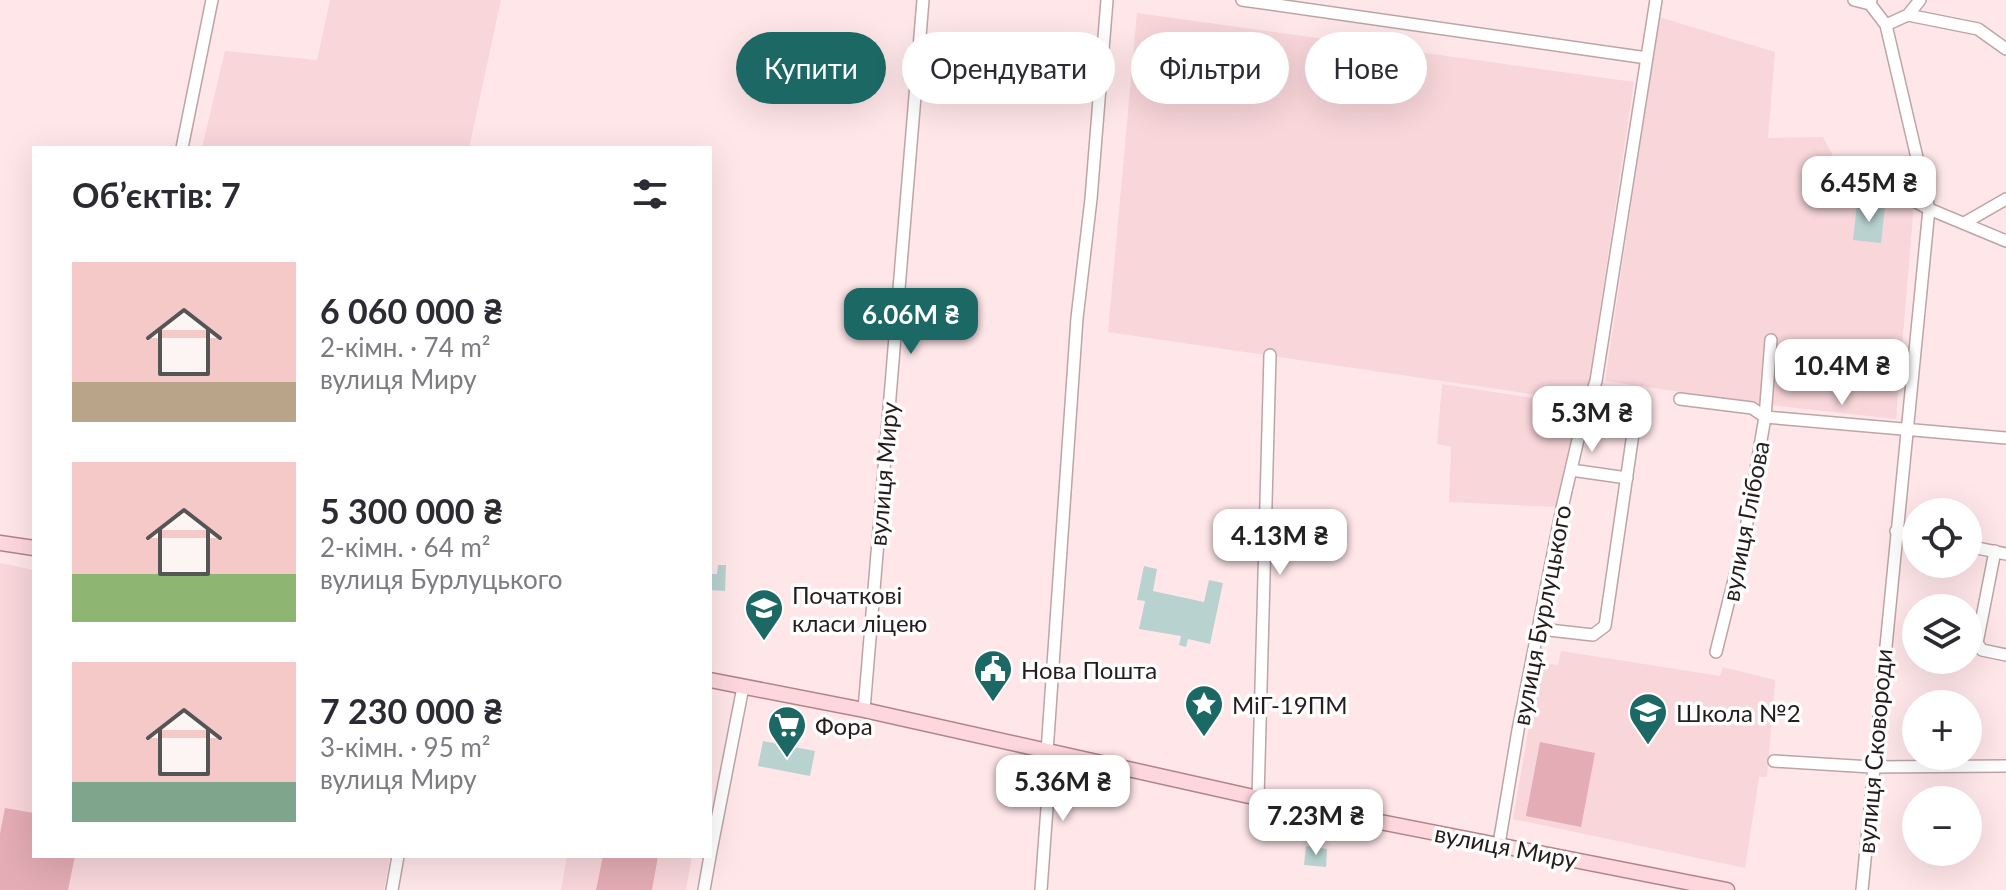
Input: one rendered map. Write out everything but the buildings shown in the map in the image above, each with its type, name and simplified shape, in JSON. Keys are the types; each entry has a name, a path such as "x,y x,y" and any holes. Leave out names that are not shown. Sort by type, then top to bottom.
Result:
{"main road":[{"path":"0,543 32,548"},
{"name":"вулиця Миру","path":"712,680 864,710 1258,798 1727,890"}],"street":[{"path":"182,146 212,0"},
{"name":"вулиця Миру","path":"864,710 923,0"},
{"path":"1041,890 1077,318 1091,199 1107,0"},
{"path":"1242,0 1647,58"},
{"name":"вулиця Бурлуцького","path":"1499,844 1518,730 1571,470 1596,381 1656,0"},
{"path":"1854,0 1871,2"},
{"path":"1886,25 1908,15 1920,0"},
{"name":"вулиця Сковороди","path":"1862,890 1871,767 1929,209 1886,25 1871,2"},
{"path":"1908,15 1978,29 2006,49"},
{"path":"1850,166 1929,209 2006,241"},
{"path":"1966,222 2006,199"},
{"name":"вулиця Глібова","path":"1716,652 1744,540 1765,417 1771,340"},
{"path":"1258,798 1270,355"},
{"path":"1680,399 1752,408 1765,417 2006,438"},
{"path":"1540,629 1593,635 1605,626 1637,406"},
{"path":"1571,470 1627,478"},
{"path":"1896,531 1902,532"},
{"path":"2000,552 1977,643 1982,650 2006,655"},
{"path":"712,846 743,687"},
{"path":"1774,761 1871,767 2006,766"},
{"path":"392,890 398,858"},
{"path":"704,890 710,858"}],"shaded area":[{"path":"330,0 501,0 469,146 202,146 225,51 317,60"},
{"path":"1137,13 1274,32 1135,32"},
{"path":"1659,17 1775,52 1768,138 1823,137 1841,171 1914,203 1896,419 1605,381"},
{"path":"1289,34 1305,36 1305,104 1427,104 1427,53 1634,82 1586,402 1108,332 1131,79 1131,104 1289,104"},
{"path":"1442,384 1577,405 1560,507 1449,502 1451,447 1437,444"},
{"path":"0,563 32,570 32,858 390,858 384,890 0,890"},
{"name":"Школа №2","path":"1561,651 1720,676 1723,667 1775,680 1767,777 1759,777 1745,868 1513,819 1540,663 1558,665"},
{"path":"1540,742 1595,753 1581,827 1526,816"},
{"path":"5,808 32,813 32,858 75,858 68,890 0,890 0,834"},
{"path":"567,858 692,858 686,890 561,890"},
{"path":"603,858 658,858 652,890 596,890"}],"place":[{"name":"Початкові класи ліцею","path":"764,642"},
{"name":"Нова Пошта","path":"993,703"},
{"name":"МіГ-19ПМ","path":"1204,738"},
{"name":"Школа №2","path":"1648,746"},
{"name":"Фора","path":"787,759"}]}
